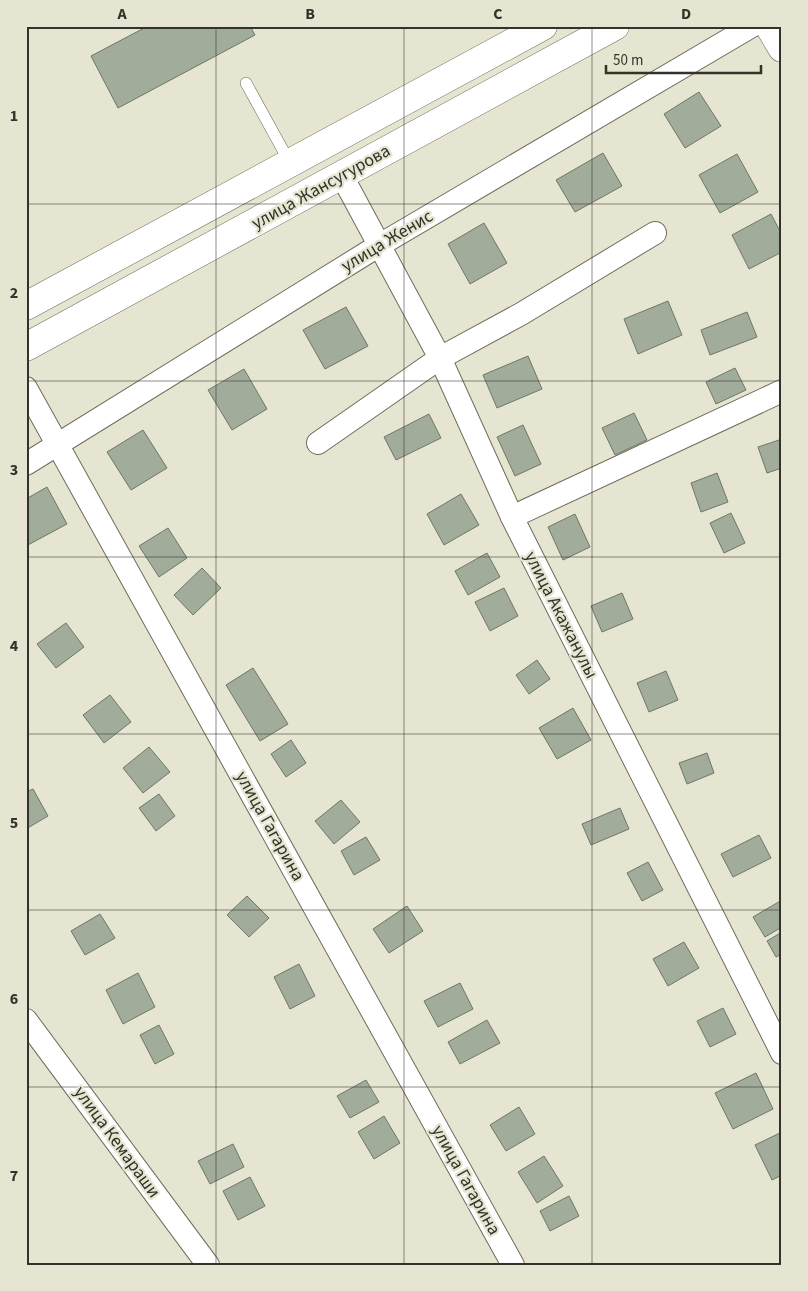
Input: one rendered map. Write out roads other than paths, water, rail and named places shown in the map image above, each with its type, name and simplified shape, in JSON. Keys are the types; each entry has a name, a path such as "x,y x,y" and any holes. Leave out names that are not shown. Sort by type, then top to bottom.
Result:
{"main road":[{"name":"улица Жансугурова","path":"26,306 543,26"},
{"name":"улица Жансугурова","path":"26,347 334,181 615,26"},
{"path":"769,26 782,48"},
{"path":"299,158 334,181"}],"street":[{"name":"улица Женис","path":"26,464 378,246 752,26"},
{"name":"улица Акажанулы","path":"334,181 378,246 440,358 512,517 782,1053"},
{"path":"318,443 440,358 521,314 655,233"},
{"name":"улица Гагарина","path":"26,388 513,1265"},
{"path":"512,517 782,391"},
{"name":"улица Кемараши","path":"26,1020 208,1265"}],"lane":[{"path":"246,83 299,158"}]}
